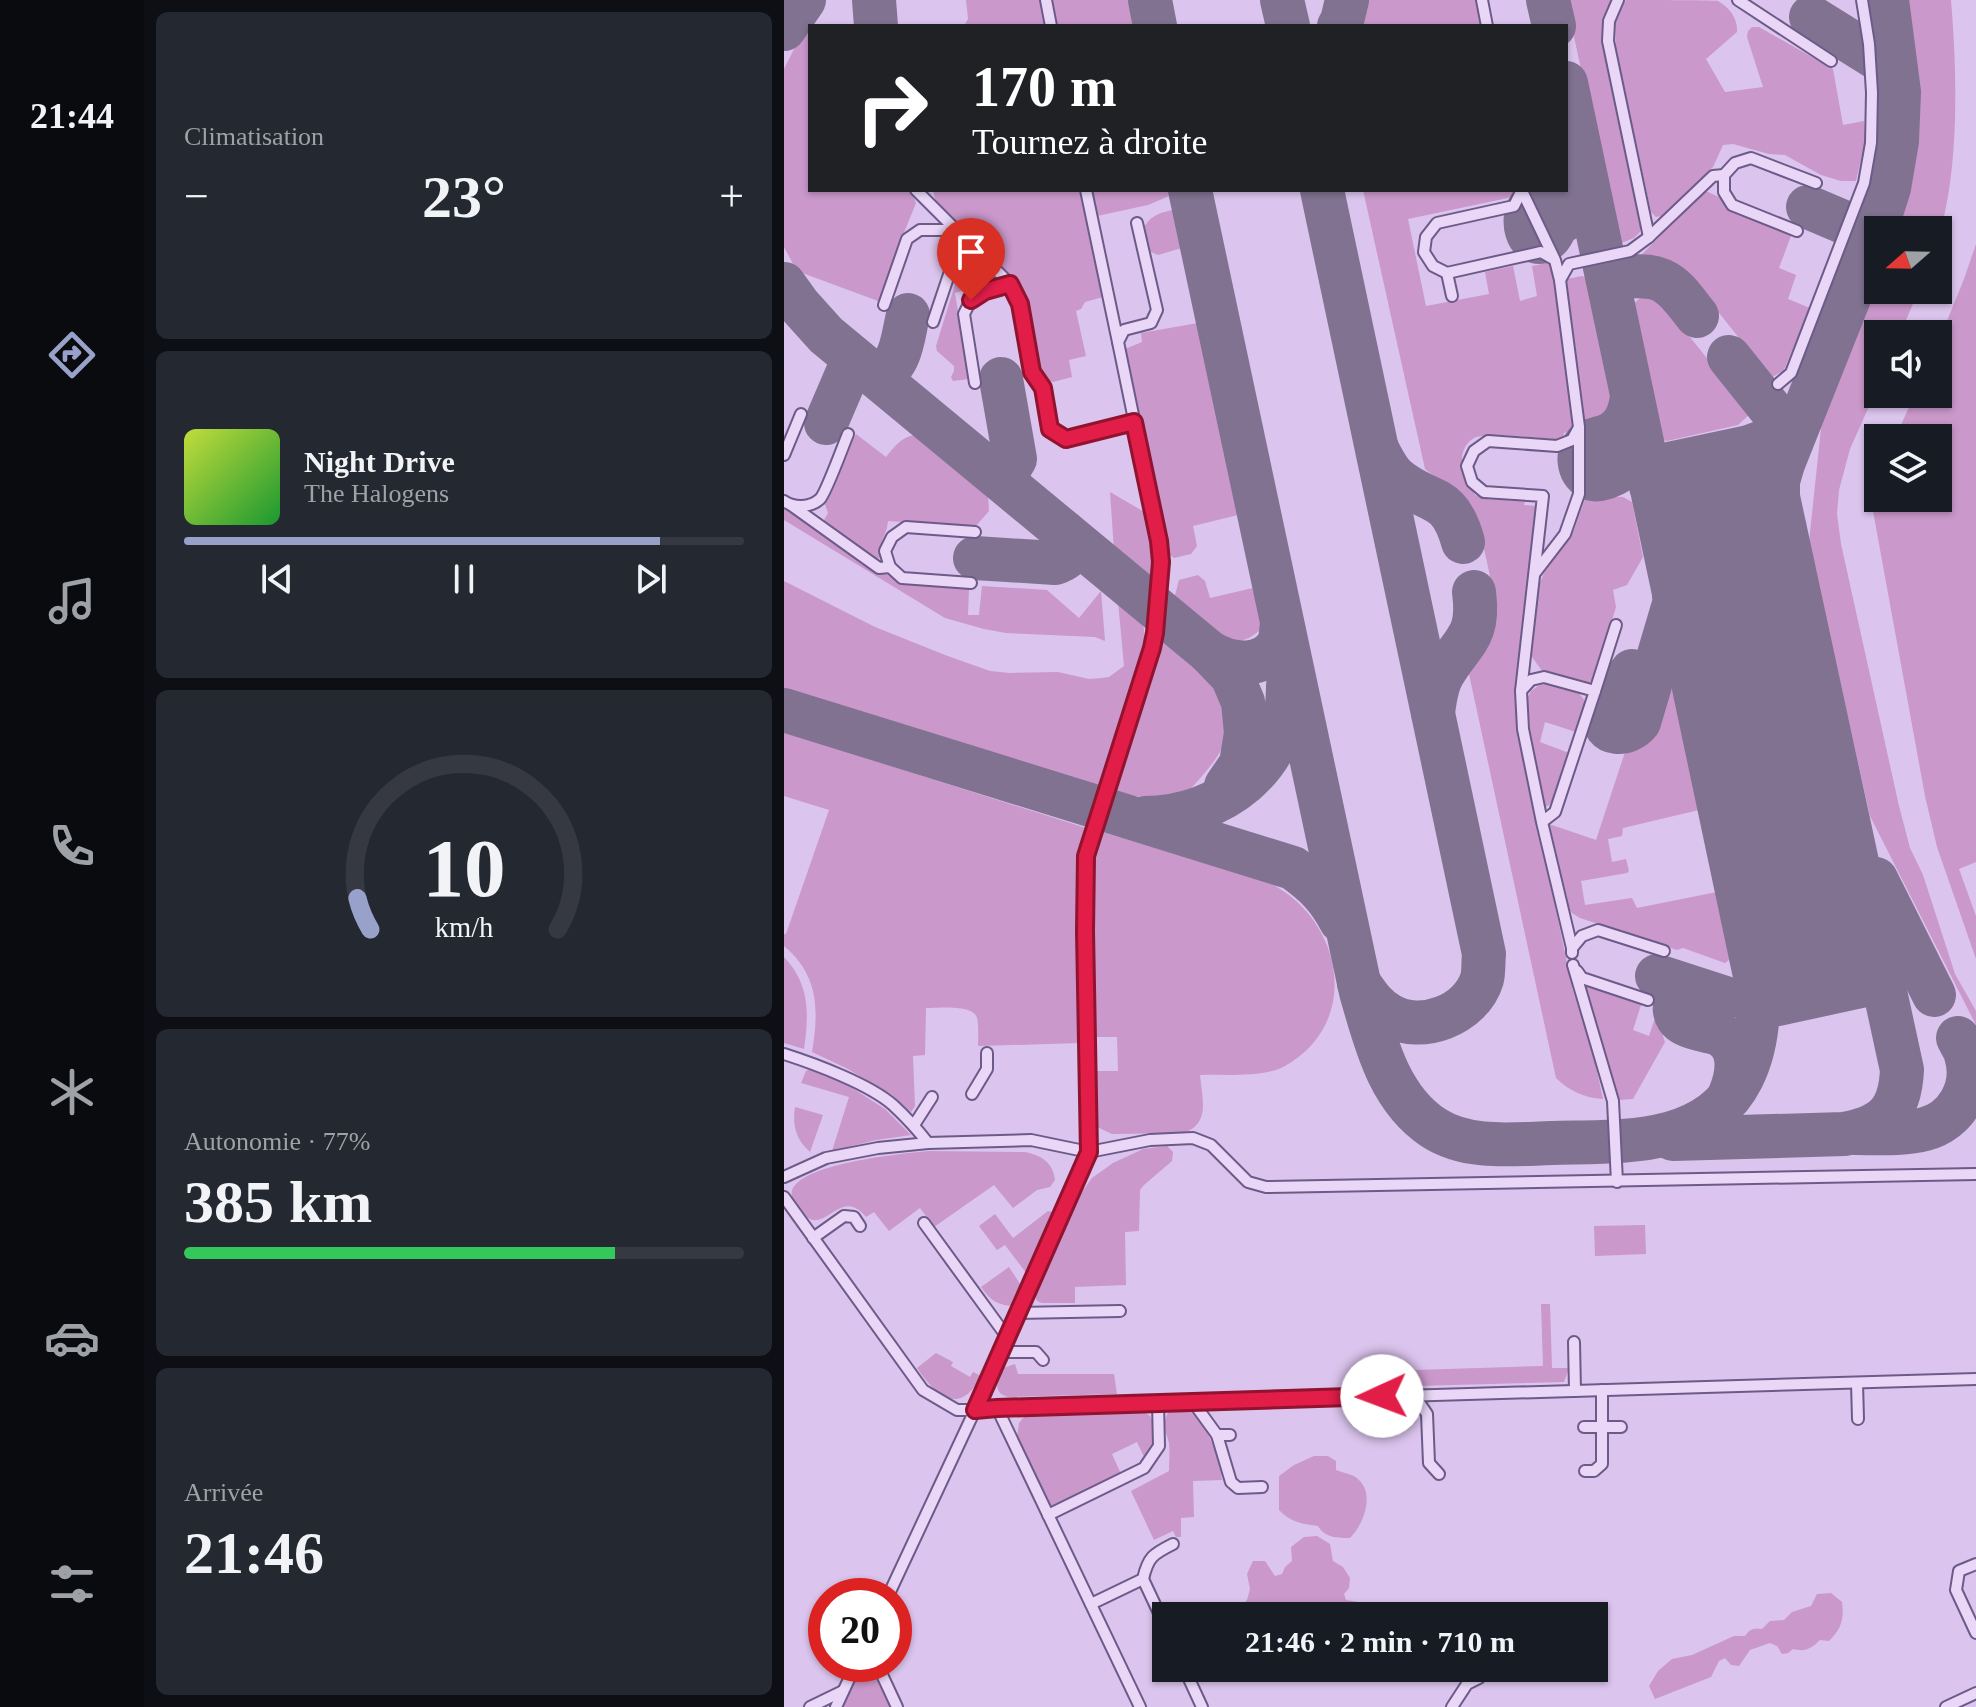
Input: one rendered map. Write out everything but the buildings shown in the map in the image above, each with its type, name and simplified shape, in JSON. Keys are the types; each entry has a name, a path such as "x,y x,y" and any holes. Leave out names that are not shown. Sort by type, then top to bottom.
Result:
{"lane":[{"path":"1046,0 1051,24"},
{"path":"1482,0 1487,24"},
{"path":"1618,0 1609,21 1608,41 1649,237"},
{"path":"1738,0 1831,61"},
{"path":"1778,384 1791,373 1864,183 1871,143 1872,93 1862,0"},
{"path":"1560,280 1569,264 1630,251 1713,176 1724,175 1735,163 1751,158 1816,183"},
{"path":"1724,175 1724,192 1732,205 1797,231"},
{"path":"896,1578 1089,1152 1086,856 1152,648 1161,562 1086,192"},
{"path":"1521,192 1514,206 1437,223 1426,237 1424,252 1433,266 1447,273 1541,252 1555,260"},
{"path":"1522,192 1555,260 1560,280 1579,427 1579,494 1565,534 1534,575"},
{"path":"928,196 958,233 1010,284 1020,304 1032,372 1043,388 1050,429 1066,439 1134,422"},
{"path":"1118,342 1124,330 1151,323 1157,310 1137,223"},
{"path":"884,305 907,239 920,230 958,233"},
{"path":"933,322 958,233"},
{"path":"1447,273 1452,296"},
{"path":"975,383 964,314 971,300 985,291 1010,284"},
{"path":"784,455 801,414"},
{"path":"1579,427 1572,440 1557,446 1488,441 1474,451 1467,466 1472,482 1484,492 1543,496 1521,691 1523,729 1572,948 1573,965 1613,1101 1617,1182"},
{"path":"787,503 807,506 821,498 848,434"},
{"path":"787,503 879,568 890,567"},
{"path":"971,583 902,578 890,567 885,551 892,537 906,527 975,532"},
{"path":"1542,822 1555,812 1616,625"},
{"path":"1521,691 1531,680 1544,677 1595,691"},
{"path":"1572,948 1582,936 1598,930 1664,951"},
{"path":"1573,965 1582,978 1648,1000"},
{"path":"972,1094 987,1069 987,1053"},
{"path":"784,1054 851,1080 891,1103 928,1143"},
{"path":"914,1125 932,1097"},
{"path":"784,1177 826,1158 928,1143 1031,1140 1089,1152 1150,1140 1193,1138 1211,1145 1248,1182 1266,1187 1976,1174"},
{"path":"784,1197 923,1390 957,1410 1976,1379"},
{"path":"813,1238 844,1216 854,1217 860,1226"},
{"path":"924,1223 1007,1337"},
{"path":"1018,1313 1120,1311"},
{"path":"1574,1342 1575,1391"},
{"path":"1000,1352 1036,1352 1043,1360"},
{"path":"1857,1383 1858,1419"},
{"path":"1585,1471 1594,1471 1602,1464 1602,1390"},
{"path":"1414,1395 1427,1414 1429,1463 1439,1474"},
{"path":"1193,1402 1217,1435 1231,1482 1238,1488 1262,1487"},
{"path":"1048,1515 1144,1468 1159,1446 1158,1403"},
{"path":"997,1408 1140,1707"},
{"path":"1427,1419 1438,1429"},
{"path":"1584,1427 1621,1427"},
{"path":"1217,1435 1230,1435"},
{"path":"1154,1602 1143,1579 1146,1565 1154,1553 1173,1544"},
{"path":"1976,1564 1959,1571 1956,1590 1976,1633"},
{"path":"1091,1604 1143,1579"},
{"path":"836,1707 847,1682"},
{"path":"885,1682 897,1707"},
{"path":"1190,1682 1202,1707"},
{"path":"1452,1707 1471,1682"},
{"path":"810,1707 843,1691"},
{"path":"1948,1706 1976,1693"}],"shaded area":[{"path":"966,0 1040,0 1046,24 965,24 968,19"},
{"path":"1051,0 1129,0 1134,24 1056,24"},
{"path":"1365,0 1477,0 1483,24 1359,24"},
{"path":"1566,0 1611,0 1602,22 1602,38 1640,224 1640,232 1634,238 1619,244"},
{"path":"1626,0 1718,1 1726,7 1735,18 1737,32 1706,59 1725,92 1763,87 1747,37 1752,27 1759,27 1833,69 1843,125 1864,121 1865,141 1856,181 1841,181 1821,175 1785,155 1733,144 1723,145 1713,167 1662,216 1656,217 1651,212 1616,51 1615,20"},
{"path":"1907,0 1951,0 1955,121 1944,216 1901,216 1915,144 1915,59"},
{"path":"808,29 808,192 909,192 916,203 878,301 797,271 784,247 784,69"},
{"path":"1706,191 1725,200 1732,209 1792,233 1779,268 1796,275 1788,299 1810,308 1784,370 1771,378 1688,274 1665,261 1639,257"},
{"path":"933,192 1081,192 1103,297 1085,302 1076,311 1086,356 1069,360 1072,377 1053,382 1041,377 1018,287 936,203"},
{"path":"1092,192 1168,192 1169,196 1148,205 1097,216"},
{"path":"1363,192 1516,192 1508,198 1408,219 1426,306 1489,294 1485,272 1513,266 1520,301 1537,296 1532,266 1552,262 1574,430 1564,433 1563,440 1503,435 1474,438 1463,451 1462,466 1475,495 1485,499 1525,501 1524,505 1536,506 1516,682 1519,735 1573,991 1593,1053 1603,1099 1578,1093 1556,1078 1469,674 1487,644 1494,624 1486,560 1476,523 1464,499 1425,469"},
{"path":"1173,210 1182,248 1158,255 1149,251 1144,227 1156,215"},
{"path":"1976,244 1976,862 1959,869 1976,916 1976,959 1937,847 1925,796 1873,512 1952,512 1952,424 1901,424 1909,408 1952,408 1952,320 1947,320"},
{"path":"973,259 995,277 995,281 955,293 969,379 953,381 954,366 937,351 936,346 961,265"},
{"path":"1586,278 1612,407 1612,413 1584,425 1565,284 1567,279"},
{"path":"1645,296 1661,301 1751,413 1738,425 1667,441 1659,439 1631,306"},
{"path":"1867,304 1913,304 1906,320 1864,320 1864,408 1868,408 1850,449 1839,490 1837,514 1841,544 1910,848 1923,875 1955,974 1976,1011 1976,1025 1870,816 1809,542 1822,419"},
{"path":"1198,323 1238,515 1193,526 1197,546 1191,554 1174,558 1168,553 1125,349 1142,342 1141,333"},
{"path":"856,434 886,457 902,440 915,435 988,494 989,511 975,527 888,521 880,558 876,559 823,522 828,513 825,504"},
{"path":"1110,492 1146,513 1153,553 1149,577 1114,550"},
{"path":"1586,496 1623,497 1632,502 1643,557 1627,585 1613,590 1616,607 1594,680 1587,683 1543,672 1532,657 1540,583 1574,530"},
{"path":"784,508 877,572 902,583 969,589 968,615 979,615 982,586 1047,590 1079,618 1101,591 1105,641 1095,637 1006,633 945,618 784,520"},
{"path":"1198,575 1205,581 1210,598 1253,588 1262,628 1243,640 1220,638 1174,599 1179,580"},
{"path":"784,581 875,627 990,671 1058,672 1089,679 1109,677 1124,666 1118,601 1143,623 1146,646 1102,788 784,690"},
{"path":"1163,639 1197,667 1215,689 1226,720 1224,742 1213,762 1189,791 1152,798 1115,792"},
{"path":"1545,684 1578,692 1585,701 1576,732 1545,722 1540,742 1569,753 1553,799 1545,807 1527,699 1531,691"},
{"path":"1668,689 1677,696 1699,810 1623,828 1622,836 1608,839 1612,862 1626,859 1629,871 1581,881 1585,905 1632,898 1637,908 1717,892 1730,954 1725,963 1683,948 1677,950 1572,913 1567,907 1549,824 1596,840 1625,752 1640,748 1659,694"},
{"path":"784,732 1086,828 1078,930 1081,1043 978,1046 978,1024 974,1014 955,1008 926,1008 925,1055 913,1056 915,1106 911,1112 892,1095 812,1052 816,1022 814,994 804,969 784,946 784,934 829,810 784,796"},
{"path":"1099,831 1263,880 1289,895 1310,916 1325,941 1333,968 1334,995 1327,1022 1310,1046 1276,1070 1255,1074 1200,1075 1201,1117 1192,1129 1183,1133 1112,1134 1097,1127 1094,1122 1094,1071 1118,1071 1117,1037 1094,1037 1092,873"},
{"path":"784,957 799,978 806,1000 804,1049 784,1043"},
{"path":"1584,984 1641,1005 1633,1030 1649,1036 1656,1015 1665,1042 1633,1099 1618,1100"},
{"path":"810,1069 849,1086 885,1109 911,1135 832,1151 849,1097 801,1083"},
{"path":"795,1107 823,1115 810,1152 796,1132"},
{"path":"1167,1146 1173,1152 1172,1161 1140,1190 1139,1231 1125,1232 1126,1285 1075,1287 1075,1303 1037,1301 1036,1289 1079,1196 1092,1178 1113,1163 1143,1149"},
{"path":"929,1151 1030,1153 1049,1164 1055,1180 1050,1187 1037,1190 1013,1208 994,1185 934,1227 920,1208 889,1231 874,1212 866,1217 856,1208 848,1206 817,1220 810,1219 792,1197 795,1186 807,1176 826,1168"},
{"path":"1048,1211 1053,1216 1027,1274 1005,1245 997,1250 979,1226 995,1214 1013,1238"},
{"path":"1645,1225 1646,1254 1595,1256 1594,1226"},
{"path":"1009,1267 1022,1287 1011,1306 994,1301 981,1287"},
{"path":"1541,1304 1550,1304 1552,1368 1569,1368 1564,1382 1416,1386 1415,1370 1543,1366"},
{"path":"936,1353 953,1362 951,1366 970,1377 973,1372 981,1376 965,1396 957,1399 940,1394 917,1368"},
{"path":"1015,1364 1018,1374 1114,1374 1117,1394 1008,1397 999,1392 998,1381 1003,1368"},
{"path":"1137,1410 1150,1416 1153,1422 1154,1444 1144,1457 1137,1442 1112,1454 1121,1474 1051,1506 1017,1437 1023,1418 1041,1413"},
{"path":"1169,1411 1189,1411 1196,1416 1207,1432 1222,1480 1193,1481 1194,1517 1181,1518 1181,1537 1176,1537 1173,1531 1154,1540 1131,1491 1169,1471 1165,1424"},
{"path":"1314,1456 1328,1456 1336,1461 1336,1470 1354,1476 1364,1486 1365,1510 1350,1538 1328,1535 1318,1526 1297,1522 1279,1510 1279,1476"},
{"path":"1317,1536 1330,1544 1333,1561 1343,1567 1350,1578 1349,1588 1344,1594 1346,1600 1358,1602 1245,1602 1250,1589 1247,1574 1253,1561 1265,1561 1275,1576 1282,1574 1292,1561 1291,1547 1304,1537"},
{"path":"1831,1593 1842,1602 1843,1613 1837,1632 1829,1641 1820,1640 1808,1649 1793,1649 1782,1654 1777,1646 1770,1643 1750,1650 1739,1666 1731,1665 1725,1658 1719,1661 1711,1677 1655,1699 1649,1686 1658,1671 1672,1659 1692,1655 1734,1636 1745,1636 1752,1630 1762,1629 1770,1621 1784,1620 1792,1612 1811,1606 1817,1594"},
{"path":"853,1682 878,1682 890,1707 842,1707"}],"taxiway":[{"path":"784,29 804,0"},
{"path":"874,0 876,24"},
{"path":"1150,0 1155,24"},
{"path":"1282,0 1288,24"},
{"path":"1340,24 1347,0"},
{"path":"1548,0 1554,24"},
{"path":"1673,1139 1858,1131 1887,1115 1901,1085 1902,1070 1778,497 1783,464 1874,235 1889,188 1897,141 1899,92 1887,0"},
{"path":"1811,17 1896,70"},
{"path":"1190,192 1361,992 1394,1084 1418,1116 1434,1128 1476,1143 1605,1142 1659,1136 1684,1129 1707,1117 1727,1101 1751,1057 1757,1024 1758,990 1568,92"},
{"path":"1322,192 1484,954 1482,979 1476,992 1456,1011 1443,1018 1415,1022 1389,1015 1376,1005 1359,983"},
{"path":"1568,218 1557,225 1546,240 1534,240 1527,231 1528,210 1539,200 1573,194 1583,198 1592,209"},
{"path":"1808,207 1864,231"},
{"path":"1604,262 1616,274 1653,277 1667,283 1697,316"},
{"path":"784,284 826,335 1209,652 1237,662 1265,658 1279,643 1282,624"},
{"path":"826,423 847,374 860,370 882,374 894,363 901,348 908,315"},
{"path":"1729,357 1777,417 1779,429 1774,438 1749,447 1766,452 1770,462 1768,476 1757,483 1671,501 1659,497 1651,486 1653,472 1664,465 1749,447"},
{"path":"987,468 1000,473 1009,469 1015,459 1001,379"},
{"path":"1616,473 1592,479 1582,469 1580,455 1587,442 1608,436 1619,428 1627,417 1632,396"},
{"path":"1378,451 1396,478 1444,506 1451,514 1463,542"},
{"path":"1663,507 1661,527 1667,534 1678,537 1770,516 1778,498 1769,485"},
{"path":"1666,550 1671,566 1686,572 1772,554 1784,543 1784,531 1779,521"},
{"path":"975,558 1055,563 1069,555 1069,542 1064,532"},
{"path":"1681,576 1676,581 1674,594 1681,605 1694,608 1786,588 1791,584 1793,572 1790,561 1784,556"},
{"path":"1433,712 1441,679 1472,629 1474,592"},
{"path":"1682,622 1686,638 1701,644 1788,626 1800,615 1801,609 1794,594"},
{"path":"1632,671 1605,708 1604,722 1616,732 1628,730 1639,722 1674,604"},
{"path":"1696,648 1691,653 1689,666 1696,676 1709,681 1801,660 1807,652 1808,643 1806,635 1799,628"},
{"path":"1209,652 1232,676 1243,702 1246,733 1241,764 1226,786"},
{"path":"1697,694 1700,708 1716,716 1803,698 1815,687 1814,671 1810,665"},
{"path":"1145,818 1200,808 1224,797 1245,782 1263,763 1277,741 1285,715 1288,686"},
{"path":"1711,719 1705,737 1712,748 1724,752 1816,731 1822,727 1824,715 1821,705 1815,700"},
{"path":"784,710 1293,868 1320,891 1341,921"},
{"path":"1719,755 1712,767 1715,780 1732,788 1824,767 1831,751 1822,736"},
{"path":"1720,801 1724,817 1739,824 1826,806 1837,799 1839,784 1836,777"},
{"path":"1734,827 1728,838 1729,848 1735,856 1747,860 1833,842 1845,835 1847,820 1840,809 1834,807"},
{"path":"1742,864 1736,874 1737,884 1744,892 1755,896 1847,876 1854,860 1846,844"},
{"path":"1876,879 1934,995"},
{"path":"1743,909 1747,926 1762,933 1848,915 1860,905 1861,892 1856,883"},
{"path":"1757,936 1751,947 1752,956 1759,964 1770,968 1863,948 1870,933 1861,916"},
{"path":"1765,971 1759,982 1760,992 1767,1000 1778,1004 1870,984 1878,967 1869,952"},
{"path":"1657,976 1725,998 1689,989 1681,992 1675,1009 1680,1021 1716,1033 1730,1044 1736,1059 1730,1094"},
{"path":"1855,1133 1917,1131 1946,1119 1961,1101 1968,1079 1966,1055 1958,1038"}],"route":[{"path":"971,300 985,291 1010,284 1020,304 1032,372 1043,388 1050,429 1066,439 1134,422 1161,562 1152,648 1086,856 1089,1152 975,1410 1382,1396"}]}
